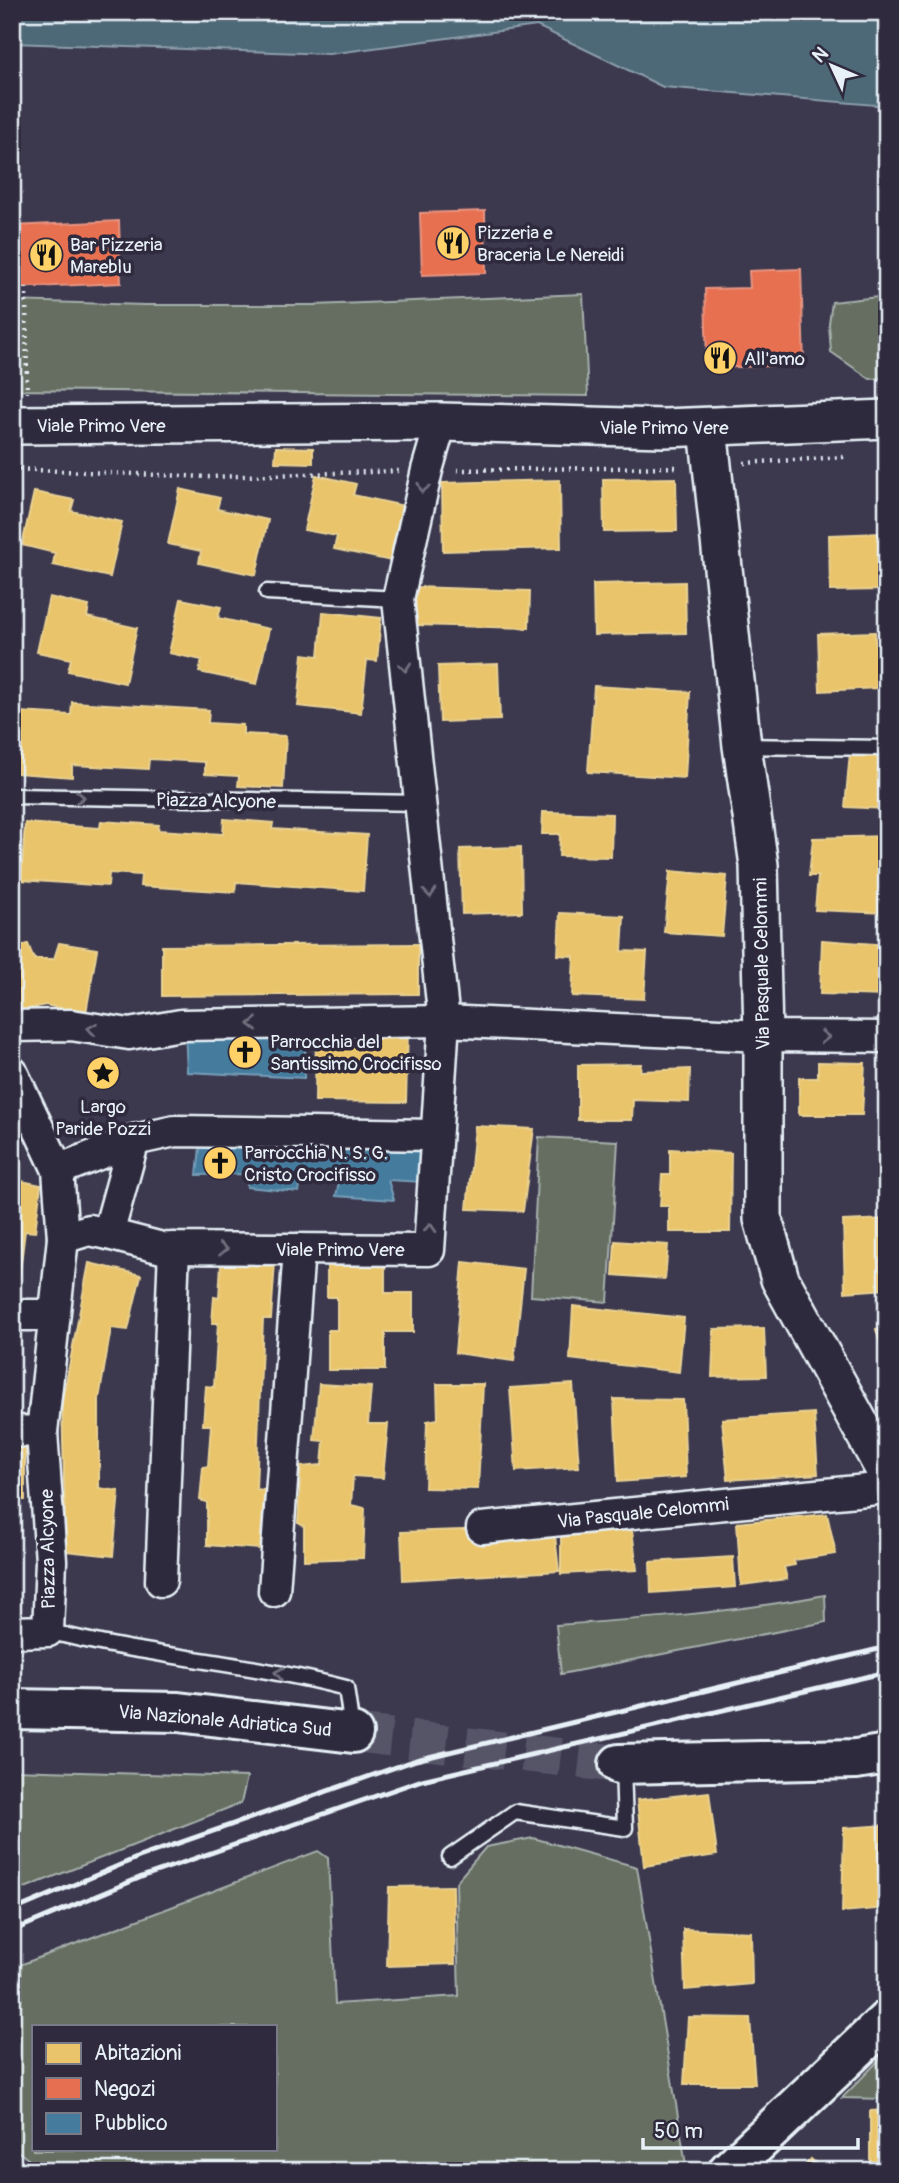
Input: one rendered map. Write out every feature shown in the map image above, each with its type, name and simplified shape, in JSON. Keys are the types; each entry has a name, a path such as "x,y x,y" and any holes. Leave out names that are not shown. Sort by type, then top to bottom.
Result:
{"main road":[{"name":"Via Nazionale Adriatica Sud","path":"12,1709 178,1712 353,1733"},
{"path":"621,1764 877,1760"},
{"path":"728,2171 887,2020"}],"street":[{"name":"Viale Primo Vere","path":"20,425 441,422 612,428 708,428 887,419"},
{"path":"441,422 427,470 398,599 444,1021"},
{"name":"Via Pasquale Celommi","path":"708,428 742,746 759,865 763,1219 780,1279 887,1474"},
{"name":"Viale Primo Vere","path":"108,1234 162,1248 429,1250 444,1021"},
{"path":"12,1026 71,1026 129,1034 181,1025 444,1021 763,1036 887,1037"},
{"name":"Piazza Alcyone","path":"12,1072 58,1170 63,1238 42,1432 51,1561 48,1631 12,1632"},
{"path":"58,1170 134,1140 175,1131 435,1135"},
{"path":"63,1238 89,1230 108,1234 134,1140"},
{"path":"161,1581 174,1248"},
{"path":"274,1591 299,1249"},
{"path":"12,1315 54,1315"},
{"path":"12,1431 42,1432"},
{"name":"Via Pasquale Celommi","path":"482,1528 887,1488"}],"lane":[{"path":"267,592 398,599"},
{"path":"742,746 887,747"},
{"name":"Piazza Alcyone","path":"12,796 420,803"},
{"path":"48,1631 93,1643 297,1676 346,1688 353,1733"},
{"path":"450,1857 515,1812 625,1828 621,1764"}],"path":[{"path":"20,425 26,287"},
{"name":"Viale Primo Vere","path":"734,463 849,455"},
{"name":"Viale Primo Vere","path":"12,469 209,477 685,466"}],"green space":[{"path":"583,294 588,396 12,390 12,301 145,305 314,305"},
{"path":"887,296 887,378 870,379 831,352 829,324 832,302"},
{"path":"539,1137 618,1141 608,1302 531,1296"},
{"path":"825,1595 826,1622 561,1674 556,1625 691,1614"},
{"path":"12,1770 247,1777 241,1803 12,1893"},
{"path":"533,1838 637,1867 687,2171 44,2171 12,2147 12,1968 318,1851 328,1858 335,2004 459,1996 456,1882 486,1847"},
{"path":"887,2052 887,2099 842,2098"}],"water":[{"path":"12,12 887,12 887,106 663,87 537,26 329,54 12,43"}],"building: Abitazioni":[{"path":"276,447 313,448 313,463 275,462"},
{"path":"316,475 356,484 353,495 404,506 392,561 334,549 337,536 304,530"},
{"path":"676,478 677,531 604,532 603,479"},
{"path":"560,480 561,548 443,551 442,483"},
{"path":"180,489 220,498 217,509 268,520 256,575 199,563 201,551 168,544"},
{"path":"34,492 74,500 71,511 122,522 110,577 53,565 55,553 22,545"},
{"path":"882,533 883,590 830,591 829,535"},
{"path":"685,582 686,633 594,635 593,584"},
{"path":"416,587 530,591 529,628 415,625"},
{"path":"49,597 89,606 87,617 137,628 125,683 68,671 71,659 37,652"},
{"path":"181,599 221,607 218,618 269,629 257,684 199,672 202,660 169,653"},
{"path":"323,612 381,618 377,661 367,660 361,713 298,706 303,654 319,656"},
{"path":"875,632 878,688 820,691 818,634"},
{"path":"498,664 500,720 440,722 438,666"},
{"path":"594,686 690,692 685,778 588,772"},
{"path":"72,702 209,710 208,723 243,725 243,734 286,736 283,788 238,786 239,776 205,774 205,762 149,759 148,769 72,765 72,777 17,773 20,712 71,715"},
{"path":"850,753 887,758 887,809 845,807"},
{"path":"543,812 612,814 611,857 559,856 560,834 542,834"},
{"path":"224,819 273,823 272,829 367,835 363,891 236,882 235,892 140,886 141,875 109,873 108,886 21,880 25,823 100,828 101,821 159,825 158,830 223,834"},
{"path":"887,836 887,913 815,910 818,876 809,876 813,838"},
{"path":"521,847 522,912 462,914 460,849"},
{"path":"670,871 727,876 722,936 664,932"},
{"path":"560,913 624,916 622,951 647,952 644,999 572,996 574,956 558,955"},
{"path":"822,940 887,945 887,996 820,994"},
{"path":"59,943 97,949 86,1013 45,1005 12,1013 12,949 28,944 34,959 54,959"},
{"path":"418,944 418,994 162,996 162,946"},
{"path":"316,1028 408,1029 406,1102 315,1101"},
{"path":"818,1062 865,1063 862,1115 799,1115 799,1078 818,1078"},
{"path":"641,1064 640,1071 690,1069 689,1102 633,1100 632,1120 578,1120 578,1065"},
{"path":"475,1126 534,1129 523,1211 467,1209"},
{"path":"887,1139 887,1194 885,1194 882,1140"},
{"path":"670,1149 731,1153 730,1232 669,1232 669,1206 660,1206 662,1175 670,1175"},
{"path":"12,1179 41,1185 35,1232 25,1231 18,1287 12,1286"},
{"path":"887,1219 887,1289 845,1292 843,1221"},
{"path":"615,1241 668,1245 665,1279 613,1275"},
{"path":"327,1254 385,1254 385,1293 413,1293 413,1332 385,1332 385,1370 328,1370 328,1330 337,1330 337,1297 327,1297"},
{"path":"275,1262 271,1319 263,1319 256,1489 264,1490 260,1549 207,1545 207,1502 200,1500 203,1467 208,1466 211,1425 203,1425 206,1386 214,1387 218,1323 212,1323 214,1297 219,1298 221,1263"},
{"path":"463,1262 524,1269 514,1361 455,1353"},
{"path":"89,1263 141,1275 128,1330 111,1328 99,1399 99,1488 119,1491 113,1556 66,1551 62,1403"},
{"path":"573,1306 684,1318 679,1372 570,1359"},
{"path":"887,1327 887,1364 886,1364 876,1329"},
{"path":"764,1328 766,1376 712,1377 714,1329"},
{"path":"319,1384 371,1387 368,1424 388,1424 383,1478 353,1476 351,1505 365,1508 363,1558 304,1560 304,1526 298,1523 301,1467 322,1465 324,1441 314,1440"},
{"path":"437,1384 483,1384 478,1489 425,1488 427,1421 438,1419"},
{"path":"573,1384 579,1467 516,1471 510,1388"},
{"path":"614,1399 683,1400 686,1477 618,1482"},
{"path":"814,1413 818,1474 728,1480 722,1419"},
{"path":"12,1433 25,1433 25,1500 12,1500"},
{"path":"827,1514 836,1554 794,1560 795,1565 784,1567 787,1579 741,1585 737,1523"},
{"path":"631,1521 637,1570 561,1574 561,1527"},
{"path":"554,1527 559,1571 403,1580 401,1532"},
{"path":"733,1557 735,1587 651,1593 650,1562"},
{"path":"709,1792 717,1855 644,1866 637,1800"},
{"path":"887,1825 887,1908 842,1912 844,1828"},
{"path":"453,1886 455,1964 387,1966 389,1887"},
{"path":"683,1929 751,1932 752,1984 685,1990"},
{"path":"688,2017 750,2018 755,2084 684,2084"},
{"path":"887,2110 887,2171 870,2171 870,2111"},
{"path":"811,2159 823,2170 800,2171"}],"building: Negozi":[{"path":"485,211 486,273 422,275 420,213"},
{"path":"119,221 121,283 12,288 12,226"},
{"path":"801,269 804,365 707,368 705,289 750,288 749,271"}],"building: Pubblico":[{"name":"Parrocchia del Santissimo Crocifisso","path":"306,1029 304,1078 187,1072 185,1031"},
{"path":"201,1138 422,1148 423,1182 388,1180 394,1200 336,1196 340,1177 302,1175 299,1192 247,1187 247,1174 197,1175"}],"tunnel":[{"path":"353,1733 619,1764"}],"railway":[{"path":"12,1911 139,1857 416,1760 887,1647"},
{"path":"12,1931 144,1876 422,1780 887,1672"}],"place":[{"name":"Pizzeria e Braceria Le Nereidi","path":"453,243"},
{"name":"Bar Pizzeria Mareblu","path":"46,255"},
{"name":"All'amo","path":"720,358"},
{"name":"Parrocchia del Santissimo Crocifisso","path":"245,1052"},
{"name":"Largo Paride Pozzi","path":"103,1073"},
{"name":"Parrocchia N. S. G. Cristo Crocifisso","path":"220,1163"}]}
